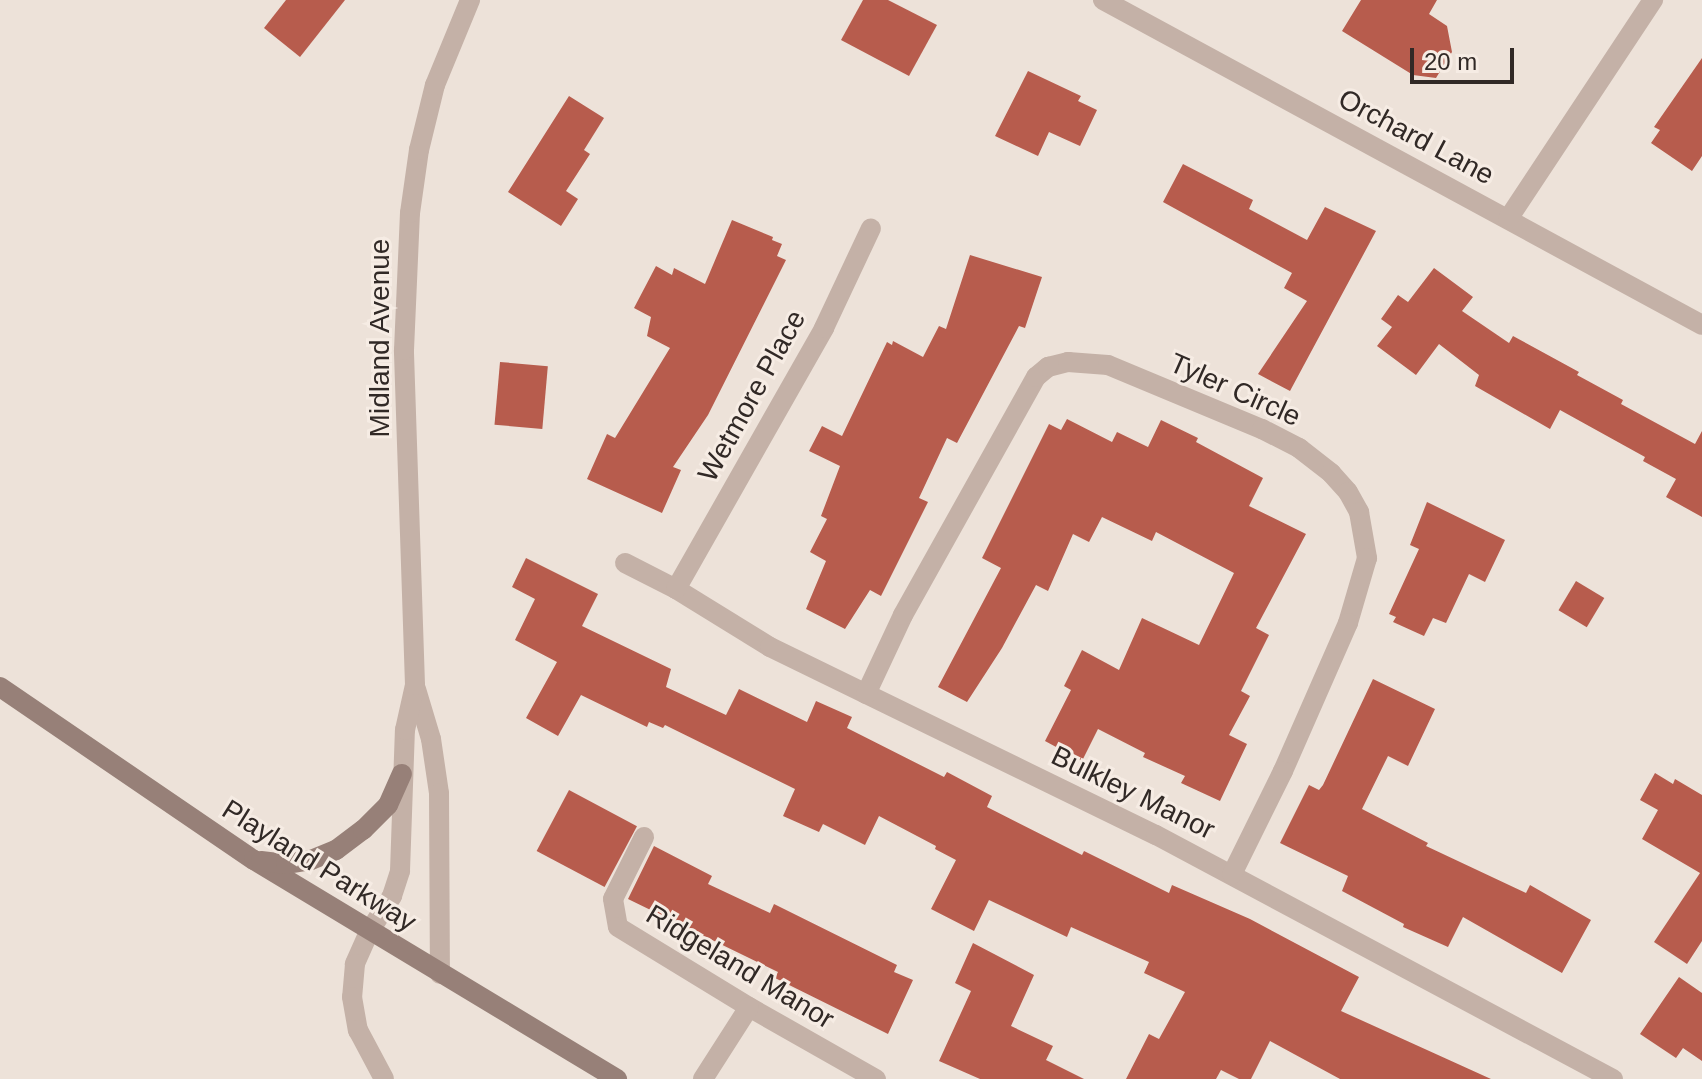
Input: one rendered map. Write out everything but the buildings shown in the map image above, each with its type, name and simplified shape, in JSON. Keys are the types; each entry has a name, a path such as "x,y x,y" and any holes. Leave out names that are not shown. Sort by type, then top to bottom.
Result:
{"main road":[{"name":"Playland Parkway","path":"0,687 254,860 617,1079"},
{"path":"254,860 286,864 311,860 336,850 363,830 388,805 402,774"}],"street":[{"name":"Midland Avenue","path":"384,1079 358,1030 352,997 355,964 369,932 392,896 400,871 405,730 415,685 404,350 410,213 419,150 435,85 470,0"},
{"name":"Orchard Lane","path":"1103,0 1702,325"},
{"path":"1508,219 1653,0"},
{"name":"Wetmore Place","path":"676,589 824,328 871,228"},
{"name":"Tyler Circle","path":"866,694 903,615 1036,377 1048,367 1068,362 1108,365 1262,429 1299,448 1331,473 1348,492 1359,512 1367,558 1348,623 1283,771 1232,874"},
{"name":"Bulkley Manor","path":"625,563 676,589 770,647 1232,874 1613,1079"},
{"name":"Midland Avenue","path":"415,685 431,739 439,793 440,974"},
{"name":"Ridgeland Manor","path":"644,837 613,899 618,927 749,1007 876,1079"},
{"path":"703,1079 749,1007"}]}
